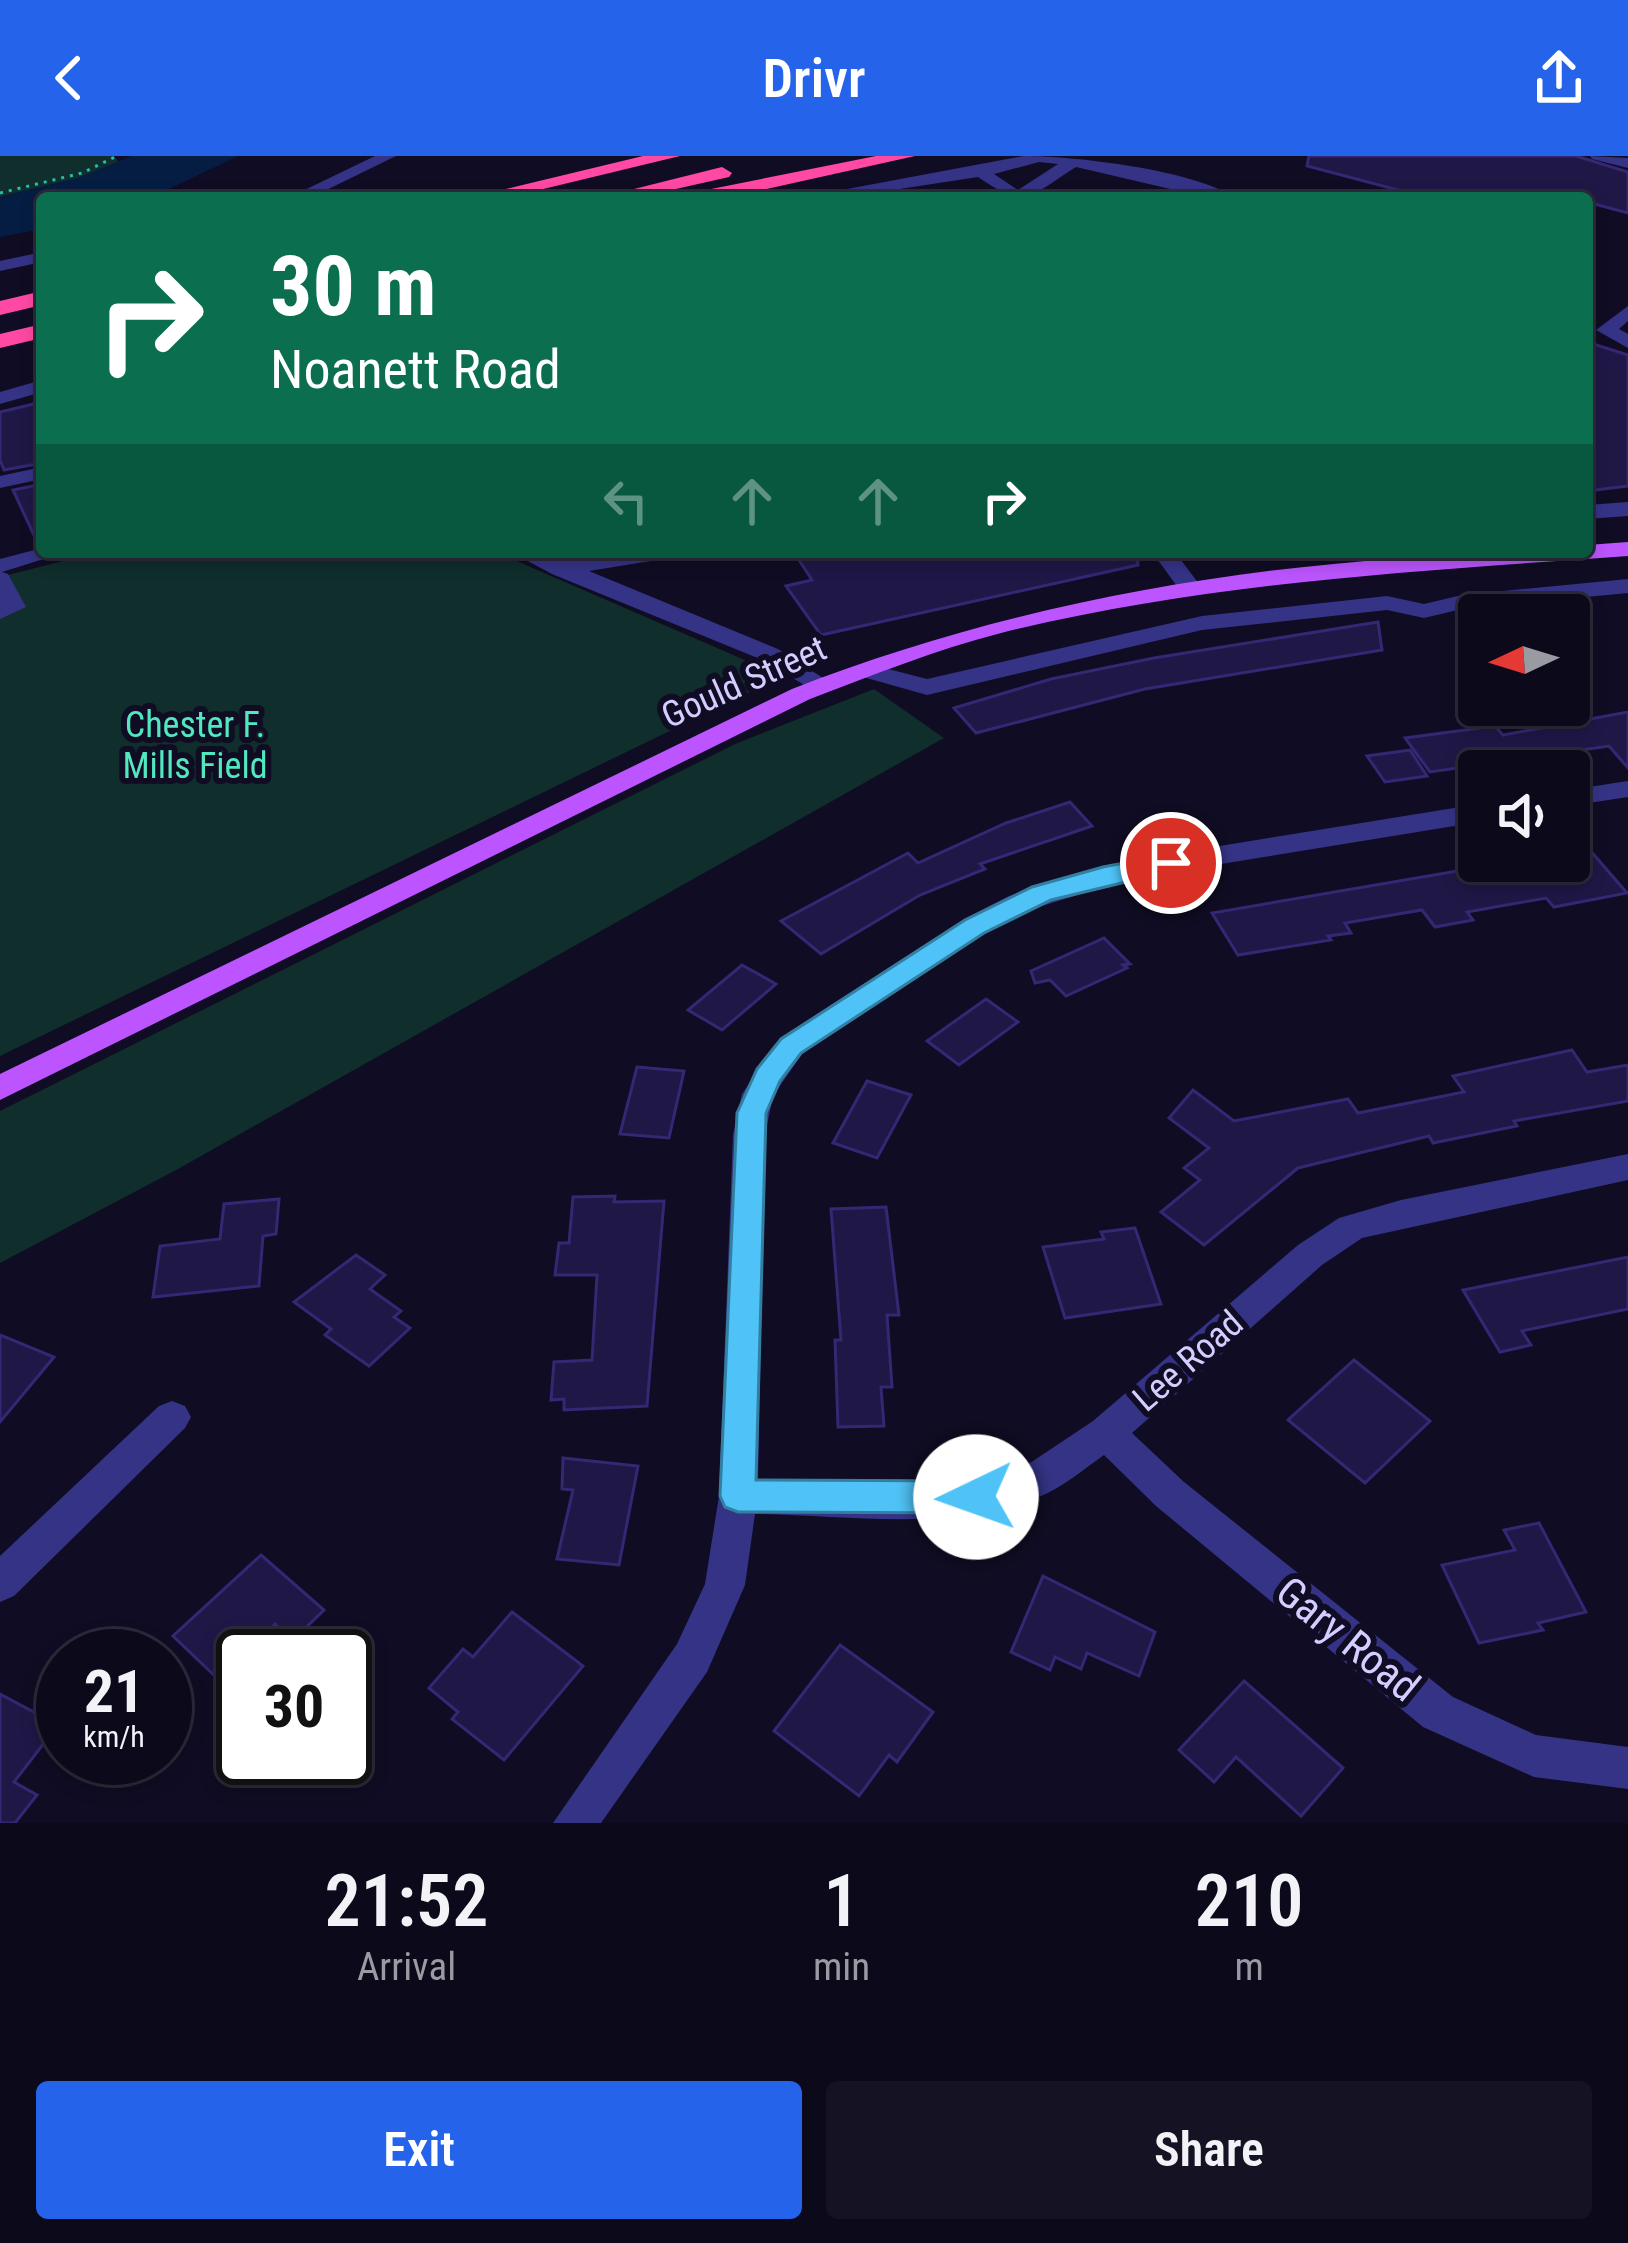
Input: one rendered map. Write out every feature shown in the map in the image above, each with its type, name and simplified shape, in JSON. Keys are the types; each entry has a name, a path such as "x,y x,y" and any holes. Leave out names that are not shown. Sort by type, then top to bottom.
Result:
{"highway":[{"path":"596,172 648,156"},
{"path":"505,192 670,156"},
{"path":"636,192 802,156"},
{"path":"726,192 905,156"},
{"path":"0,308 36,299"},
{"path":"0,341 36,332"}],"main road":[{"name":"Gould Street","path":"1593,551 1628,549"},
{"name":"Gould Street","path":"0,1088 822,685 996,628 1190,588 1475,558"}],"street":[{"path":"309,192 388,156"},
{"path":"1598,156 1628,163"},
{"path":"867,192 981,172 1030,158 1076,160 1204,192"},
{"path":"1026,192 1076,160"},
{"path":"981,172 1011,192"},
{"path":"0,266 36,258"},
{"path":"1628,312 1606,330 1628,342"},
{"path":"0,398 36,388"},
{"path":"0,482 36,474"},
{"path":"1593,512 1628,509"},
{"path":"0,566 36,557"},
{"path":"535,558 769,654 822,685"},
{"path":"560,569 627,558"},
{"path":"1168,558 1190,588"},
{"path":"0,579 14,607 0,612"},
{"path":"865,670 927,687 1202,623 1388,603 1424,611 1462,602 1628,586"},
{"path":"1590,794 1628,788"},
{"path":"575,1823 705,1634 725,1585 738,1496 748,1135 758,1094 791,1046 974,926 1042,893 1126,870 1458,816"},
{"name":"Lee Road","path":"738,1496 976,1497 1033,1481 1106,1433 1310,1255 1351,1228 1628,1167"},
{"path":"0,1583 172,1418"},
{"name":"Gary Road","path":"1106,1433 1170,1494 1438,1712 1534,1756 1628,1768"}],"path":[{"path":"0,193 82,173 116,156"}],"green space":[{"path":"0,156 114,156 119,162 78,178 0,197"},
{"name":"Chester F. Mills Field","path":"74,558 510,558 754,664 762,670 763,679 750,692 0,1056 0,577"},
{"path":"874,689 944,738 178,1169 0,1263 0,1111 735,744"}],"water":[{"path":"132,156 238,156 163,192 36,192 36,230 0,237 0,197 78,178"}],"building":[{"path":"1309,156 1576,156 1628,172 1628,213 1593,204 1593,192 1405,192 1307,166"},
{"path":"1593,344 1628,355 1628,486 1593,490"},
{"path":"36,403 36,464 4,470 0,412"},
{"path":"36,485 36,540 13,490"},
{"path":"1137,558 1138,565 821,635 786,586 812,580 799,560"},
{"path":"1378,622 1382,650 1145,689 976,733 954,708 1051,679 1154,658"},
{"path":"1628,712 1628,768 1609,746 1458,750 1458,768 1430,772 1405,738 1495,726 1503,735 1552,726 1590,726 1590,719"},
{"path":"1410,750 1427,776 1385,782 1367,756"},
{"path":"1070,802 1092,826 980,864 985,869 920,895 821,954 781,921 908,853 918,863 1006,823"},
{"path":"1590,850 1627,893 1554,907 1546,898 1467,912 1473,920 1435,927 1422,910 1345,923 1351,933 1328,936 1331,940 1238,955 1212,913 1458,871 1458,882 1590,882"},
{"path":"1104,938 1130,964 1123,965 1127,968 1066,996 1050,980 1035,983 1031,971"},
{"path":"742,965 776,984 722,1030 688,1010"},
{"path":"986,999 1018,1022 959,1065 927,1041"},
{"path":"1572,1050 1587,1072 1628,1065 1628,1101 1514,1121 1517,1126 1433,1143 1429,1136 1298,1168 1204,1245 1161,1212 1200,1180 1184,1168 1209,1148 1169,1118 1193,1090 1234,1121 1348,1099 1358,1113 1464,1092 1453,1076"},
{"path":"637,1067 684,1071 669,1138 620,1134"},
{"path":"867,1081 911,1095 877,1158 833,1143"},
{"path":"615,1196 614,1202 664,1201 647,1406 564,1410 564,1399 551,1400 554,1362 592,1360 597,1275 555,1275 559,1243 569,1243 573,1197"},
{"path":"279,1199 276,1234 263,1236 259,1286 153,1297 160,1246 220,1239 224,1204"},
{"path":"886,1207 899,1315 887,1315 892,1387 881,1387 884,1426 838,1427 835,1340 841,1340 831,1209"},
{"path":"1135,1228 1161,1304 1065,1318 1043,1247 1104,1239 1101,1232"},
{"path":"356,1255 385,1275 370,1289 401,1311 394,1317 410,1328 369,1366 325,1335 331,1329 294,1302"},
{"path":"1628,1257 1628,1309 1522,1331 1531,1345 1500,1352 1463,1290"},
{"path":"0,1335 54,1357 0,1422"},
{"path":"1354,1360 1430,1421 1365,1483 1288,1420"},
{"path":"563,1458 638,1466 619,1565 557,1559 573,1490 562,1489"},
{"path":"1539,1523 1586,1612 1538,1623 1543,1630 1479,1643 1442,1565 1515,1550 1504,1530"},
{"path":"261,1555 324,1610 304,1629 281,1629 275,1624 270,1629 216,1629 216,1677 192,1654 192,1629 181,1629"},
{"path":"1043,1576 1155,1632 1139,1676 1087,1653 1081,1669 1055,1657 1050,1670 1011,1652"},
{"path":"512,1612 583,1666 504,1760 452,1719 458,1712 429,1688 463,1649 473,1657"},
{"path":"840,1645 933,1712 897,1762 889,1755 859,1796 774,1731"},
{"path":"1244,1681 1343,1768 1301,1816 1236,1757 1214,1782 1179,1750"},
{"path":"0,1694 36,1713 36,1754 14,1782 37,1795 15,1823 0,1823"}],"route":[{"path":"976,1497 738,1496 752,1113 767,1076 791,1046 974,926 1042,893 1103,875 1171,863"}]}
